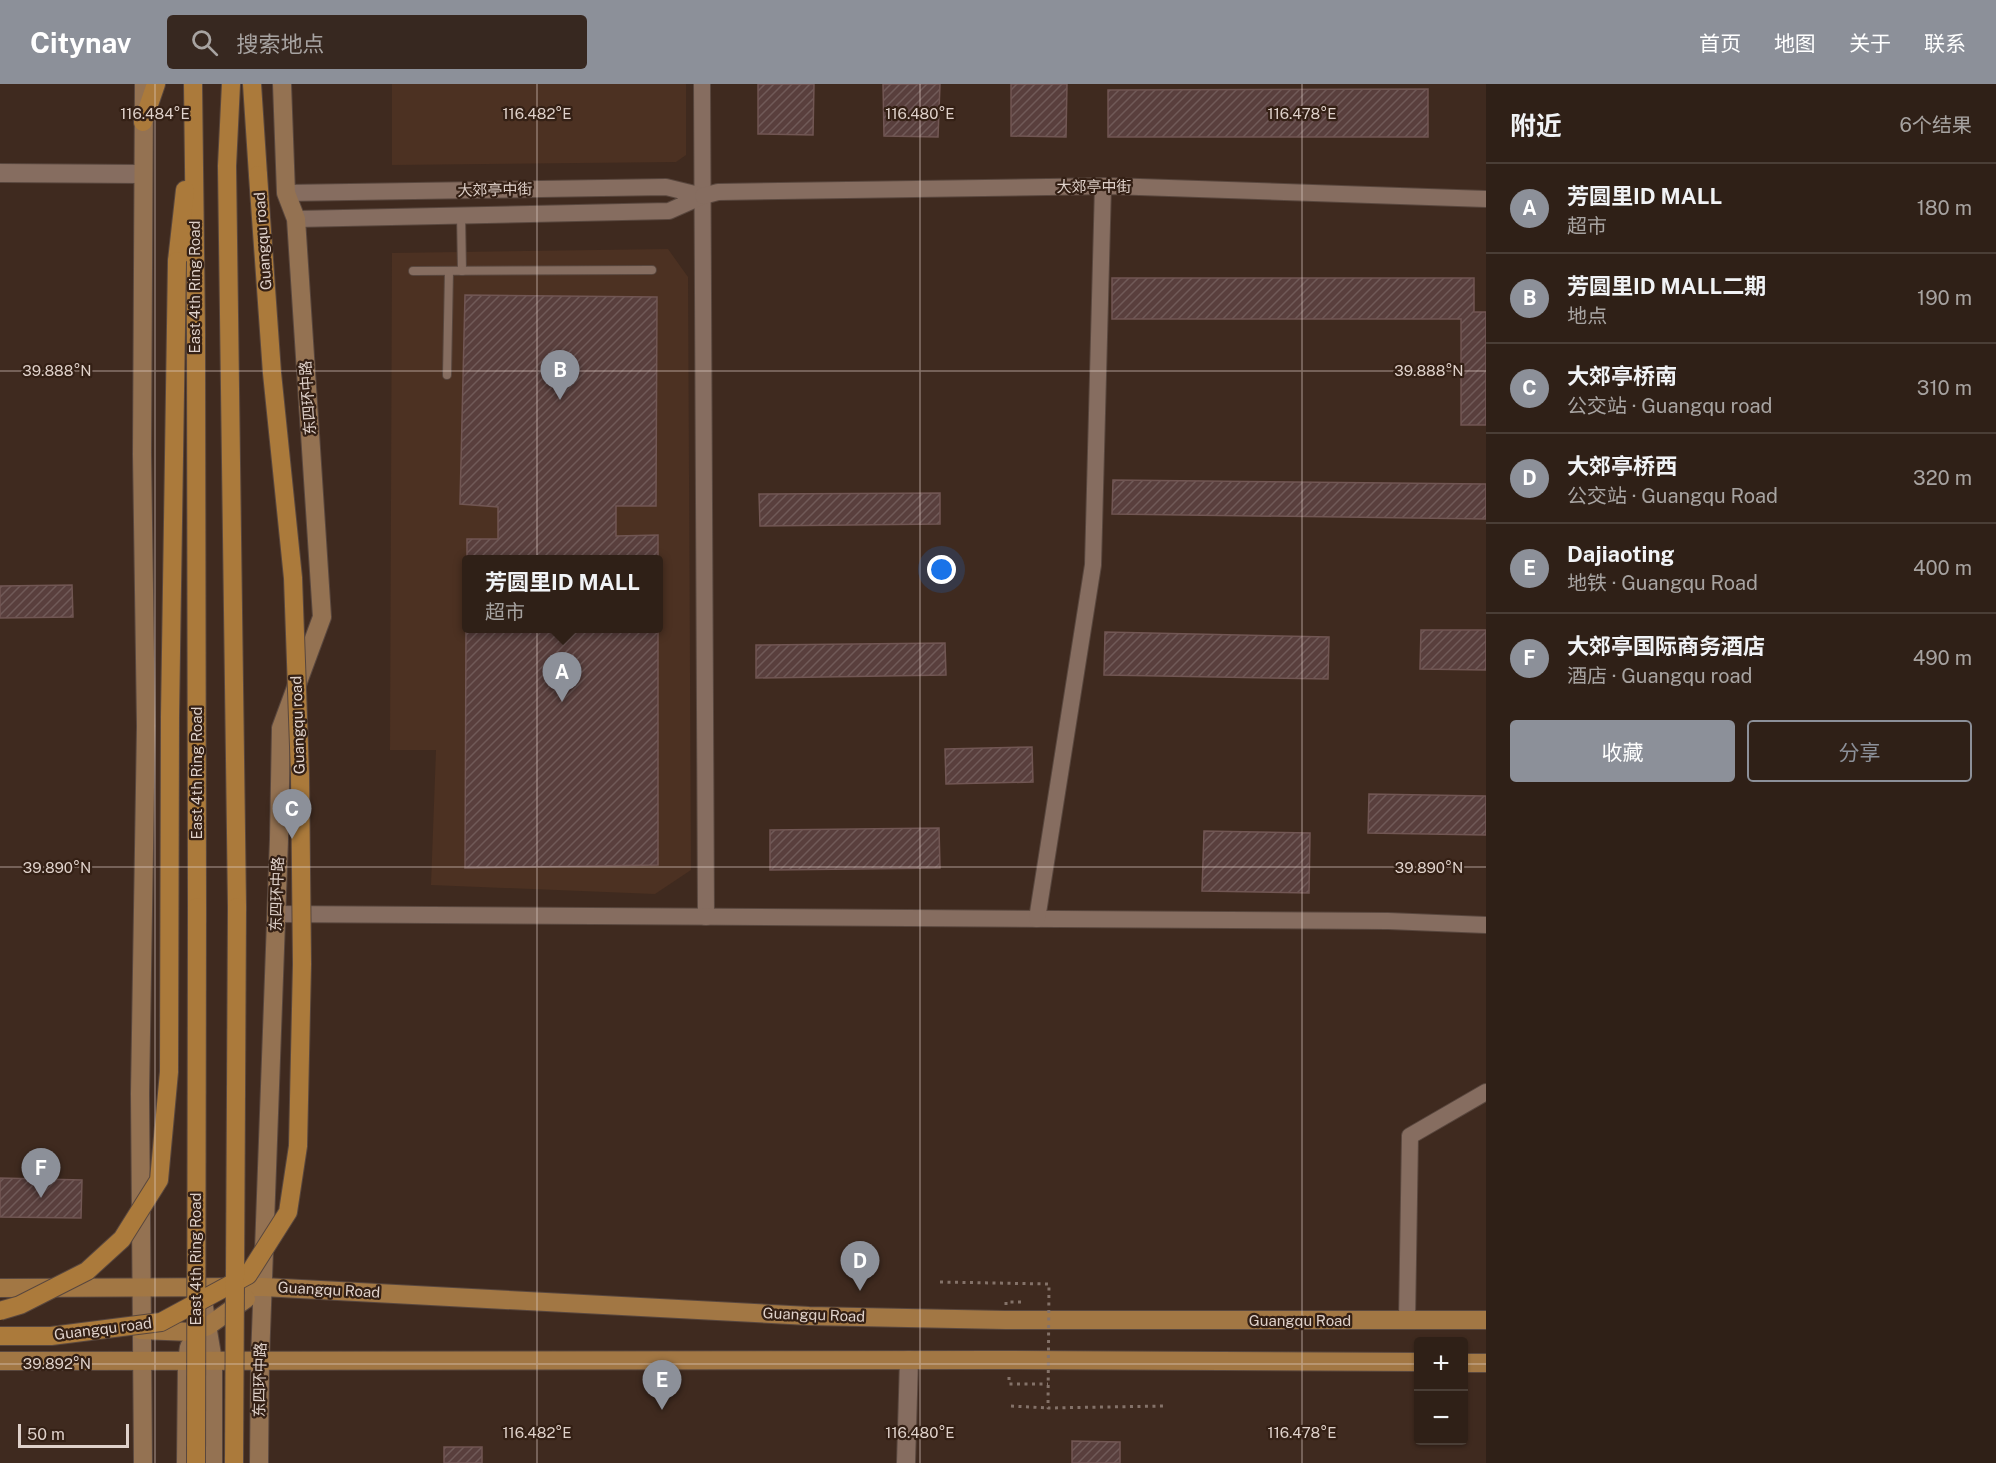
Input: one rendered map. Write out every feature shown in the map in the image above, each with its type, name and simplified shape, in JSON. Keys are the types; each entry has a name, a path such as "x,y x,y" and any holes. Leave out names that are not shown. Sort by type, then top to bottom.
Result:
{"highway":[{"path":"143,122 156,84"},
{"name":"East 4th Ring Road","path":"193,84 197,908 196,1463"},
{"path":"231,84 227,166 237,907 234,1463"},
{"name":"Guangqu road","path":"0,1336 51,1336 161,1322 248,1275 288,1212 298,1146 302,964 300,774 293,578 272,373 252,84"},
{"path":"0,1311 20,1305 87,1271 122,1239 159,1180 169,1072 170,717 177,261 194,111"}],"main road":[{"path":"143,1463 140,1094 146,726 142,454 144,84"},
{"name":"东四环中路","path":"259,1463 260,1360 281,728 322,617 296,219 286,193 282,84"},
{"path":"186,1463 187,1361 200,1329 201,1287"},
{"path":"0,1336 32,1331 200,1329 263,1287"},
{"name":"Guangqu Road","path":"0,1288 263,1287 809,1316 1017,1320 1486,1320"},
{"path":"200,1329 213,1361 213,1463"},
{"path":"0,1361 1414,1362"},
{"path":"1468,1363 1486,1363"}],"street":[{"path":"702,84 706,917"},
{"path":"0,173 142,174"},
{"name":"大郊亭中街","path":"296,219 669,211 718,192 1103,186 1486,199"},
{"path":"1037,919 1094,565 1103,186"},
{"name":"大郊亭中街","path":"286,193 666,187 703,196"},
{"path":"276,914 1388,921 1486,925"},
{"path":"1407,1321 1410,1136 1486,1092"},
{"path":"906,1463 909,1360"}],"lane":[{"path":"461,216 462,271"},
{"path":"413,271 652,270"},
{"path":"447,375 449,271"}],"path":[{"path":"940,1282 1049,1284 1048,1408"},
{"path":"1009,1384 1048,1384"},
{"path":"1011,1406 1048,1408 1164,1406"}],"shaded area":[{"path":"392,84 686,84 686,155 676,162 392,165"},
{"path":"668,249 688,277 691,870 655,894 431,885 436,750 390,750 392,253"}],"building":[{"path":"758,84 814,84 813,135 758,134"},
{"path":"883,84 940,84 938,137 884,136"},
{"path":"1011,84 1067,84 1066,137 1011,136"},
{"path":"1428,89 1428,137 1108,137 1108,90"},
{"path":"1112,278 1474,278 1474,312 1486,312 1486,425 1461,425 1461,319 1112,319"},
{"path":"465,295 657,297 656,506 616,506 616,536 658,535 658,555 467,555 467,539 498,539 498,507 460,504"},
{"path":"1113,480 1486,484 1486,519 1112,514"},
{"path":"940,493 940,524 760,526 759,494"},
{"path":"72,585 73,617 0,618 0,586"},
{"path":"1421,630 1486,630 1486,670 1420,669"},
{"path":"1105,632 1329,637 1328,679 1104,675"},
{"path":"466,633 658,633 658,865 465,868"},
{"path":"945,643 946,675 756,678 756,645"},
{"path":"1032,747 1033,782 946,784 945,749"},
{"path":"1369,794 1486,796 1486,835 1368,833"},
{"path":"939,828 940,868 770,870 770,830"},
{"path":"1204,831 1310,833 1309,893 1202,891"},
{"path":"0,1178 82,1180 81,1218 0,1217"},
{"path":"1072,1441 1120,1442 1120,1463 1072,1463"},
{"path":"444,1447 482,1447 482,1463 444,1463"}],"place":[{"name":"芳圆里ID MALL二期","path":"560,400"},
{"name":"芳圆里ID MALL","path":"562,702"},
{"name":"大郊亭桥南","path":"292,839"},
{"name":"大郊亭国际商务酒店","path":"41,1198"},
{"name":"大郊亭桥西","path":"860,1291"},
{"name":"Dajiaoting","path":"662,1410"}]}
